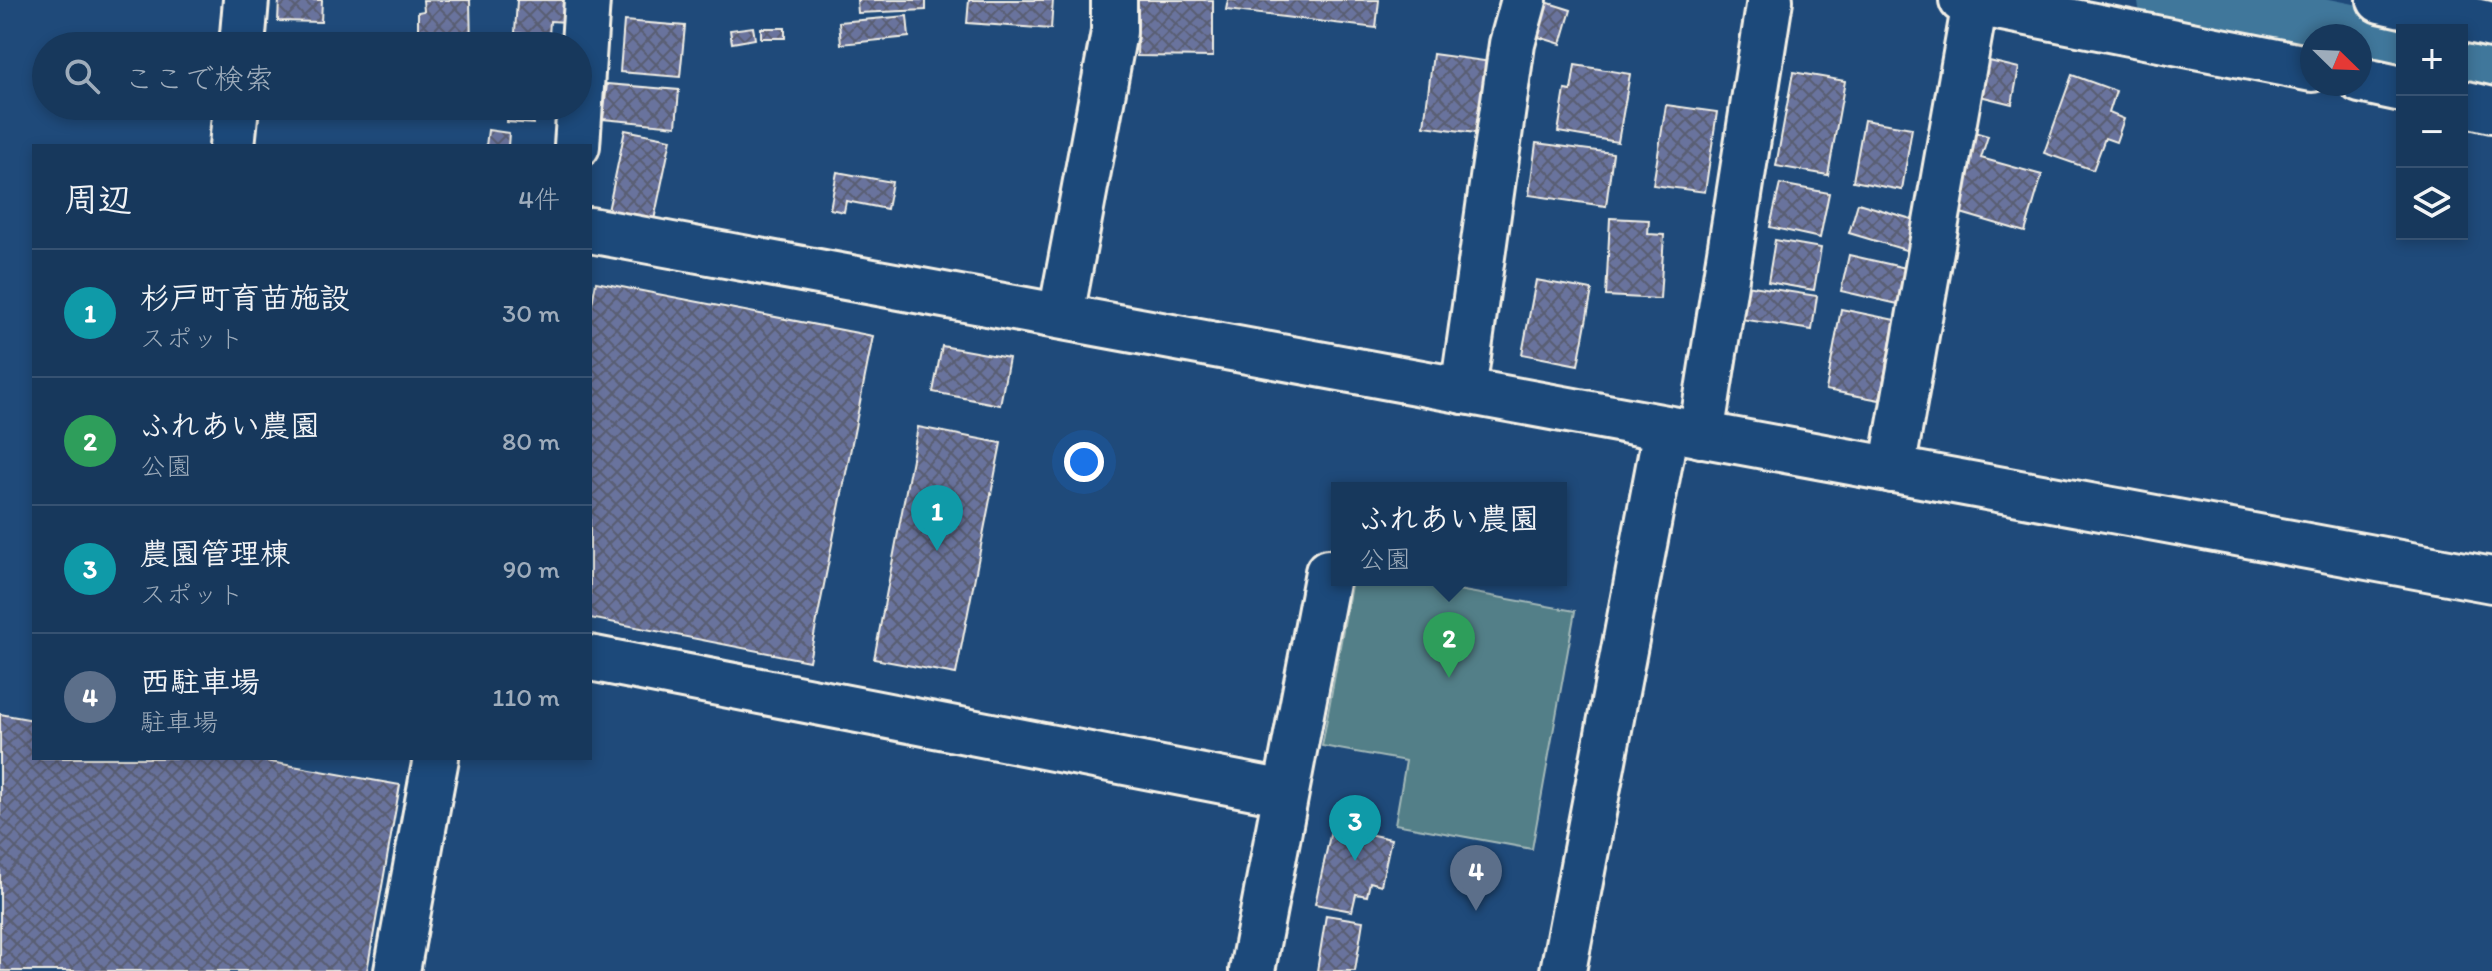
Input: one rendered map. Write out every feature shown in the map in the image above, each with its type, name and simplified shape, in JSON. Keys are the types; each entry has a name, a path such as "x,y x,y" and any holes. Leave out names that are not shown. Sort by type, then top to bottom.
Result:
{"street":[{"path":"243,32 246,0"},
{"path":"585,32 587,0"},
{"path":"1061,315 1114,32 1114,0"},
{"path":"1463,391 1512,44 1524,0"},
{"path":"1563,971 1683,432 1770,0"},
{"path":"2380,0 2492,25"},
{"path":"1892,470 1968,1 2300,67"},
{"path":"2372,83 2396,88"},
{"path":"2468,104 2492,110"},
{"path":"232,144 235,120"},
{"path":"577,144 579,120"},
{"path":"592,230 2492,580"},
{"path":"1252,971 1328,572"},
{"path":"592,658 1285,793"},
{"path":"397,971 436,760"}],"green space":[{"path":"1351,586 1435,586 1575,611 1532,849 1395,824 1406,761 1322,746"}],"building":[{"path":"279,0 322,0 321,22 278,21"},
{"path":"423,0 470,0 471,32 418,32 418,12 424,11"},
{"path":"517,0 569,0 567,22 550,21 549,32 515,32"},
{"path":"857,0 926,0 926,10 858,13"},
{"path":"969,0 1053,0 1051,29 967,23"},
{"path":"1122,0 1213,0 1213,57 1137,56 1138,22 1121,21"},
{"path":"1228,0 1379,0 1376,28 1226,10"},
{"path":"1539,0 1571,10 1561,44 1526,33"},
{"path":"907,16 909,37 841,44 839,22"},
{"path":"624,21 685,26 680,77 620,72"},
{"path":"753,27 755,39 732,43 730,30"},
{"path":"761,28 785,28 785,38 761,38"},
{"path":"1433,54 1492,62 1483,134 1424,126"},
{"path":"1985,60 2019,68 2012,104 1976,95"},
{"path":"1575,65 1630,74 1618,142 1558,132 1565,90 1571,91"},
{"path":"1793,72 1845,81 1828,175 1776,166"},
{"path":"2072,75 2116,91 2109,113 2124,119 2116,142 2105,138 2093,170 2044,153"},
{"path":"607,84 679,90 676,126 603,119"},
{"path":"1666,105 1717,112 1705,192 1653,185"},
{"path":"533,120 533,124 507,122"},
{"path":"1864,120 1912,128 1902,190 1853,181"},
{"path":"488,130 509,133 508,144 486,144"},
{"path":"625,130 671,139 654,220 608,211"},
{"path":"1967,130 1988,136 1981,158 2042,175 2025,232 1944,208"},
{"path":"1536,143 1613,153 1606,206 1529,195"},
{"path":"837,172 892,182 887,209 846,201 844,212 830,209"},
{"path":"1780,184 1829,193 1820,238 1770,227"},
{"path":"1858,203 1918,221 1909,251 1849,233"},
{"path":"1610,218 1649,220 1648,234 1664,235 1660,299 1606,296"},
{"path":"1775,240 1821,248 1814,290 1768,282"},
{"path":"1849,255 1906,268 1898,304 1841,291"},
{"path":"1536,280 1592,290 1578,365 1522,354"},
{"path":"596,282 873,336 809,661 592,618 592,303"},
{"path":"1746,285 1817,296 1812,330 1741,319"},
{"path":"1841,309 1895,320 1880,400 1826,390"},
{"path":"942,346 1009,358 1000,405 933,392"},
{"path":"918,427 1001,443 956,674 874,659"},
{"path":"0,714 32,720 32,760 259,760 400,785 367,971 0,971"},
{"path":"1332,826 1391,839 1381,885 1370,882 1367,896 1356,894 1352,911 1315,904"},
{"path":"1326,915 1363,921 1355,971 1317,971"}],"waterway":[{"path":"2171,0 2300,27"},
{"path":"2372,42 2396,48"},
{"path":"2468,65 2492,71"}],"place":[{"name":"杉戸町育苗施設","path":"937,551"},
{"name":"ふれあい農園","path":"1449,678"},
{"name":"農園管理棟","path":"1355,861"},
{"name":"西駐車場","path":"1476,911"}]}
